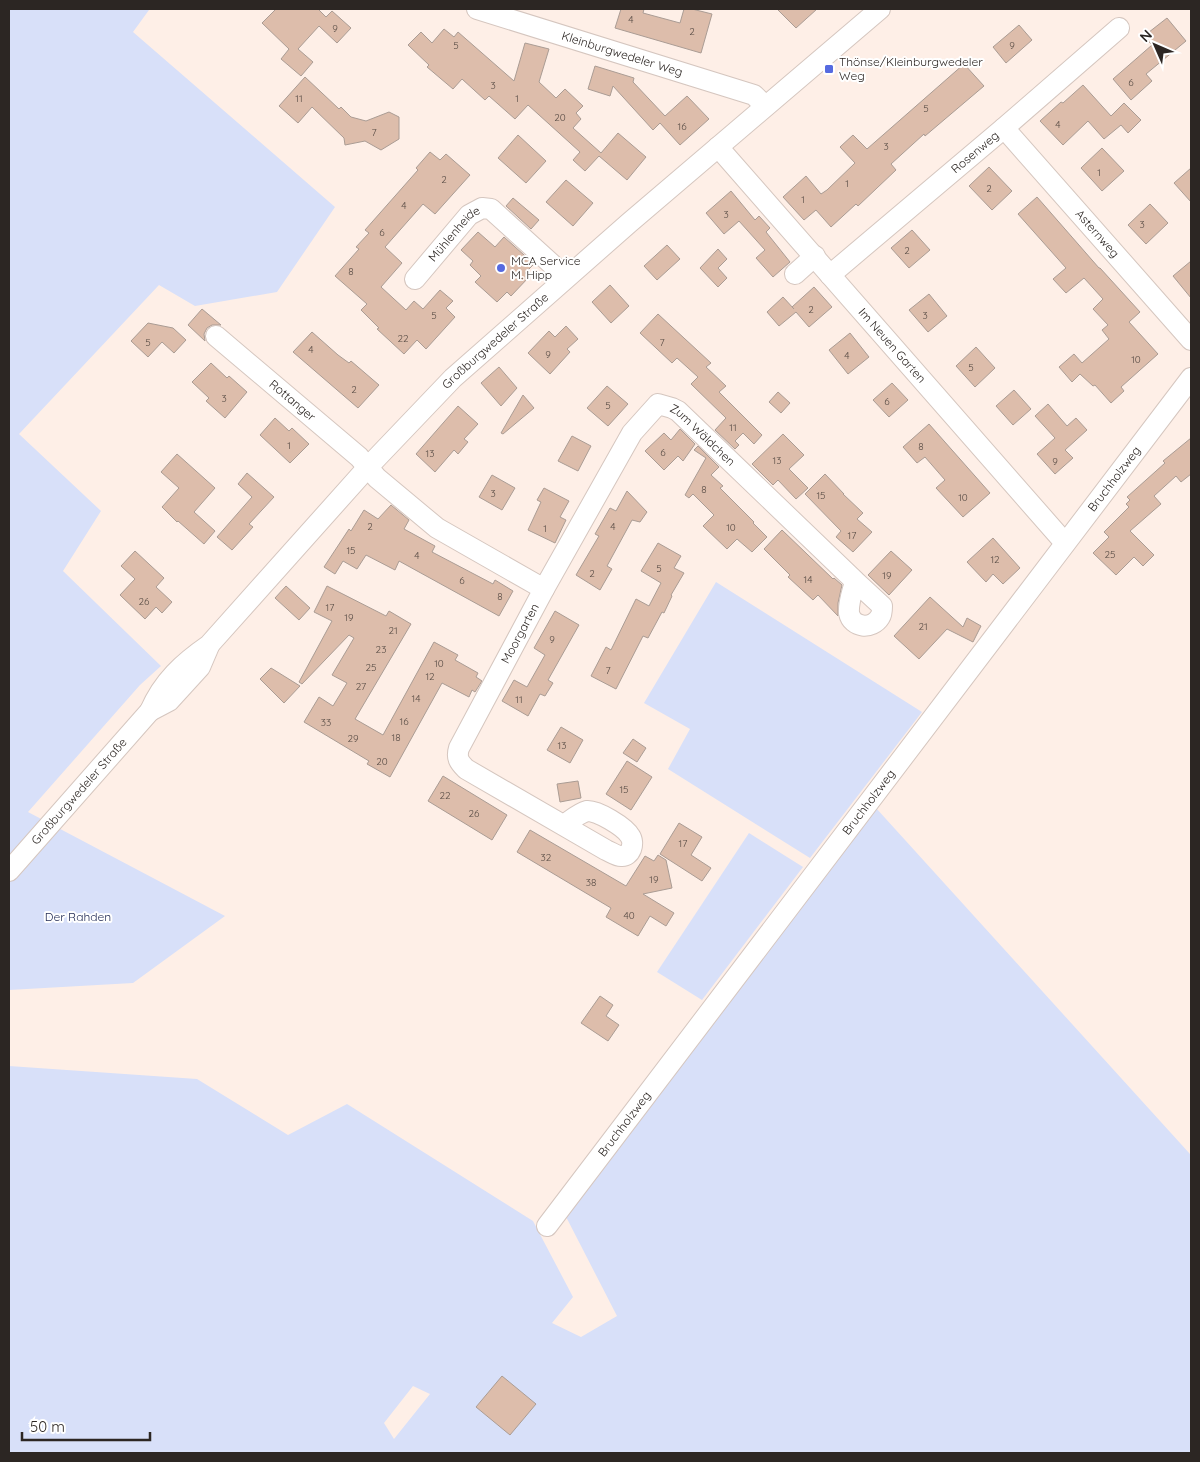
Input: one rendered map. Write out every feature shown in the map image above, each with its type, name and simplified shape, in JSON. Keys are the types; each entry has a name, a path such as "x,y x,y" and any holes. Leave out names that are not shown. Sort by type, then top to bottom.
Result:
{"street":[{"name":"Kleinburgwedeler Weg","path":"477,9 754,95 765,106"},
{"name":"Großburgwedeler Straße","path":"9,871 150,711 170,701 200,667 209,645 368,467 453,378 566,277 880,9"},
{"name":"Rosenweg","path":"830,275 1119,28"},
{"name":"Asternweg","path":"1004,128 1191,340"},
{"name":"Im Neuen Garten","path":"718,147 1066,543"},
{"name":"Mühlenheide","path":"414,279 469,214 482,208 491,209 566,277"},
{"path":"795,274 815,256"},
{"name":"Rottanger","path":"216,336 359,457 368,467"},
{"name":"Bruchholzweg","path":"547,1226 1191,378"},
{"name":"Zum Wäldchen","path":"544,589 632,432 658,404 678,411 855,581"},
{"name":"Moorgarten","path":"368,467 377,478 437,528 544,589 459,748 457,756 459,762 466,769 564,825"}],"green space":[{"name":"Der Rahden","path":"9,9 149,10 133,32 335,207 277,292 195,306 159,285 19,434 101,511 63,571 161,666 140,685 28,812 225,916 133,983 9,990"},
{"path":"716,582 922,712 810,858 668,769 690,729 644,703"},
{"path":"876,808 1190,1154 1191,1152 1191,1453 9,1453 9,1066 197,1079 288,1135 347,1104 533,1221 573,1297 552,1323 581,1337 617,1316 561,1207","holes":["413,1386 430,1394 394,1439 384,1423"]},
{"path":"749,833 803,867 702,1000 657,972"}],"building":[{"path":"276,9 318,9 326,17 332,11 351,28 337,43 319,26 298,49 313,62 301,76 281,59 289,49 262,23"},
{"path":"621,9 644,9 643,13 680,23 684,9 712,14 701,53 615,28"},
{"path":"777,9 817,9 796,28"},
{"path":"1167,18 1186,41 1146,74 1152,81 1131,100 1113,79 1152,45 1144,36"},
{"path":"1019,25 1032,40 1006,63 993,47"},
{"path":"444,29 454,37 458,32 514,81 525,43 549,49 539,82 556,98 565,89 583,106 576,113 581,119 573,128 601,153 618,133 646,157 627,180 599,156 585,171 573,160 580,152 528,105 515,119 489,96 485,100 462,79 453,89 427,67 429,65 408,45 421,32 432,43"},
{"path":"964,64 984,86 925,136 924,134 891,164 896,170 858,206 856,204 831,227 816,210 804,220 783,197 806,176 821,194 827,190 855,163 840,147 853,135 867,149"},
{"path":"595,66 634,78 633,82 665,116 687,96 709,119 680,145 660,123 653,130 613,86 610,96 588,89"},
{"path":"305,77 339,109 341,107 351,117 366,121 389,112 399,117 399,139 381,150 365,141 345,145 344,138 312,107 298,123 279,106"},
{"path":"1083,85 1111,116 1124,103 1141,120 1128,133 1121,125 1104,139 1088,121 1063,145 1040,121"},
{"path":"518,135 546,161 526,183 498,158"},
{"path":"1102,148 1124,171 1102,191 1081,168"},
{"path":"430,152 440,160 446,154 470,175 435,214 423,204 385,247 402,263 381,287 406,310 414,301 423,309 440,290 453,301 446,308 455,317 426,349 417,340 404,354 377,329 379,328 361,310 367,304 335,276 359,249 356,247 369,233 365,230 418,170 416,168"},
{"path":"989,167 1012,191 992,210 969,186"},
{"path":"1191,168 1191,202 1174,183"},
{"path":"566,180 593,203 573,226 546,202"},
{"path":"731,191 755,220 759,216 770,228 766,232 790,262 773,277 756,258 765,250 739,221 724,234 706,213"},
{"path":"1037,197 1140,312 1129,322 1158,354 1121,387 1124,391 1111,403 1095,385 1093,386 1080,374 1072,382 1059,367 1074,354 1082,363 1109,339 1102,330 1108,325 1093,309 1103,299 1084,278 1066,293 1053,279 1066,268 1018,214"},
{"path":"513,198 539,220 531,229 506,206"},
{"path":"1150,204 1168,223 1146,244 1128,225"},
{"path":"912,230 930,250 909,268 891,248"},
{"name":"MCA Service M. Hipp","path":"478,232 495,247 504,237 534,264 525,273 529,277 511,296 507,292 497,302 475,282 481,276 470,265 473,261 461,250"},
{"path":"667,245 680,259 657,280 644,266"},
{"path":"718,249 727,259 718,268 727,278 718,287 700,268"},
{"path":"1191,261 1191,298 1173,276"},
{"path":"610,285 629,306 611,323 592,302"},
{"path":"814,287 832,307 809,327 796,312 779,326 767,312 783,297 792,307"},
{"path":"929,294 947,316 928,332 909,310"},
{"path":"202,309 221,325 212,325 207,328 204,334 205,341 188,325"},
{"path":"658,314 711,363 706,367 726,386 719,392 762,435 754,444 743,433 735,441 739,445 735,449 715,430 726,418 691,384 698,377 677,358 672,363 640,333"},
{"path":"148,323 173,328 186,340 174,353 162,342 148,357 131,341"},
{"path":"566,326 578,339 567,349 570,352 550,374 528,353 549,331 555,337"},
{"path":"312,332 338,355 349,363 351,361 379,385 358,408 293,352"},
{"path":"850,333 869,357 848,374 829,350"},
{"path":"976,347 995,368 975,387 956,366"},
{"path":"211,363 227,378 229,376 247,392 225,418 206,401 209,398 192,382"},
{"path":"499,367 517,388 501,406 481,383"},
{"path":"892,383 908,400 889,417 873,400"},
{"path":"607,386 628,404 608,426 587,408"},
{"path":"1014,390 1031,409 1013,425 996,406"},
{"path":"778,392 790,403 781,413 769,402"},
{"path":"523,395 534,408 503,434 501,433"},
{"path":"1048,404 1067,426 1076,418 1087,430 1065,450 1073,458 1055,474 1037,454 1055,438 1035,416"},
{"path":"458,406 478,424 464,439 468,442 458,454 454,450 435,472 416,454"},
{"path":"275,418 289,431 292,428 309,444 290,463 260,435"},
{"path":"929,424 990,493 963,517 936,488 945,480 925,457 917,463 903,447"},
{"path":"680,429 695,444 683,461 678,456 664,470 645,451 664,433 671,440"},
{"path":"783,434 804,455 789,469 808,488 796,499 778,480 773,485 752,464"},
{"path":"572,436 591,446 578,471 558,461"},
{"path":"1191,438 1191,474 1181,482 1176,476 1154,496 1161,504 1130,531 1154,555 1143,566 1134,557 1116,575 1093,553 1109,537 1104,532 1129,507 1126,504 1130,500 1127,497 1165,463 1163,461"},
{"path":"698,446 719,467 711,475 723,486 720,488 767,537 752,552 737,539 727,549 703,526 714,515 693,494 689,498 685,495 706,458 694,450"},
{"path":"177,454 215,488 194,512 215,531 204,544 162,507 179,488 161,472"},
{"path":"247,473 274,497 249,524 253,527 232,550 217,537 252,497 238,484"},
{"path":"825,474 863,513 857,519 872,532 853,552 836,537 841,531 805,494"},
{"path":"492,475 515,488 502,510 479,497"},
{"path":"544,488 569,501 560,517 566,520 555,543 528,530 541,502 537,500"},
{"path":"627,491 647,512 640,522 632,520 607,566 612,569 600,590 576,575 599,536 595,534 610,508 616,511"},
{"path":"391,505 409,520 404,529 435,546 432,552 493,584 495,580 513,591 499,616 399,561 395,570 366,555 357,569 343,561 335,574 324,567 364,510 378,519"},
{"path":"782,530 833,579 842,585 838,603 838,616 818,595 813,600 788,577 790,575 764,549"},
{"path":"993,538 1020,568 1003,584 993,574 986,582 967,562"},
{"path":"658,543 681,556 674,568 684,573 671,595 664,613 662,612 648,638 643,636 616,689 591,676 606,647 611,650 636,599 649,606 661,583 641,571"},
{"path":"135,551 164,578 156,587 172,602 162,613 156,607 145,619 120,595 135,579 121,566"},
{"path":"891,551 912,570 889,595 868,575"},
{"path":"286,586 310,608 299,620 275,598"},
{"path":"327,586 386,616 389,611 411,624 355,719 383,735 434,642 458,655 455,660 478,673 476,677 482,681 475,692 472,690 469,697 442,683 390,777 367,764 369,761 304,722 319,697 333,706 347,683 332,675 354,638 349,635 302,684 299,682 332,621 314,612"},
{"path":"930,597 963,627 967,618 981,626 973,642 947,629 919,659 894,636"},
{"path":"555,611 579,625 548,680 553,683 545,696 540,694 528,716 502,701 514,680 527,687 545,655 534,648"},
{"path":"271,668 300,686 284,703 260,679"},
{"path":"561,727 583,740 570,763 547,750"},
{"path":"633,739 646,748 637,762 623,753"},
{"path":"627,761 652,777 631,810 606,794"},
{"path":"443,776 507,815 492,840 428,801"},
{"path":"578,781 581,798 560,802 557,784"},
{"path":"679,823 702,837 691,855 711,868 702,881 660,854"},
{"path":"530,830 626,886 645,856 654,861 658,855 666,860 672,888 643,894 674,913 666,926 650,916 638,936 606,917 611,908 517,852"},
{"path":"600,996 613,1005 606,1016 619,1025 608,1041 581,1023"},
{"path":"502,1376 536,1404 510,1435 476,1407"}],"place":[{"name":"Thönse/Kleinburgwedeler Weg","path":"829,69"},
{"name":"MCA Service M. Hipp","path":"501,268"}]}
